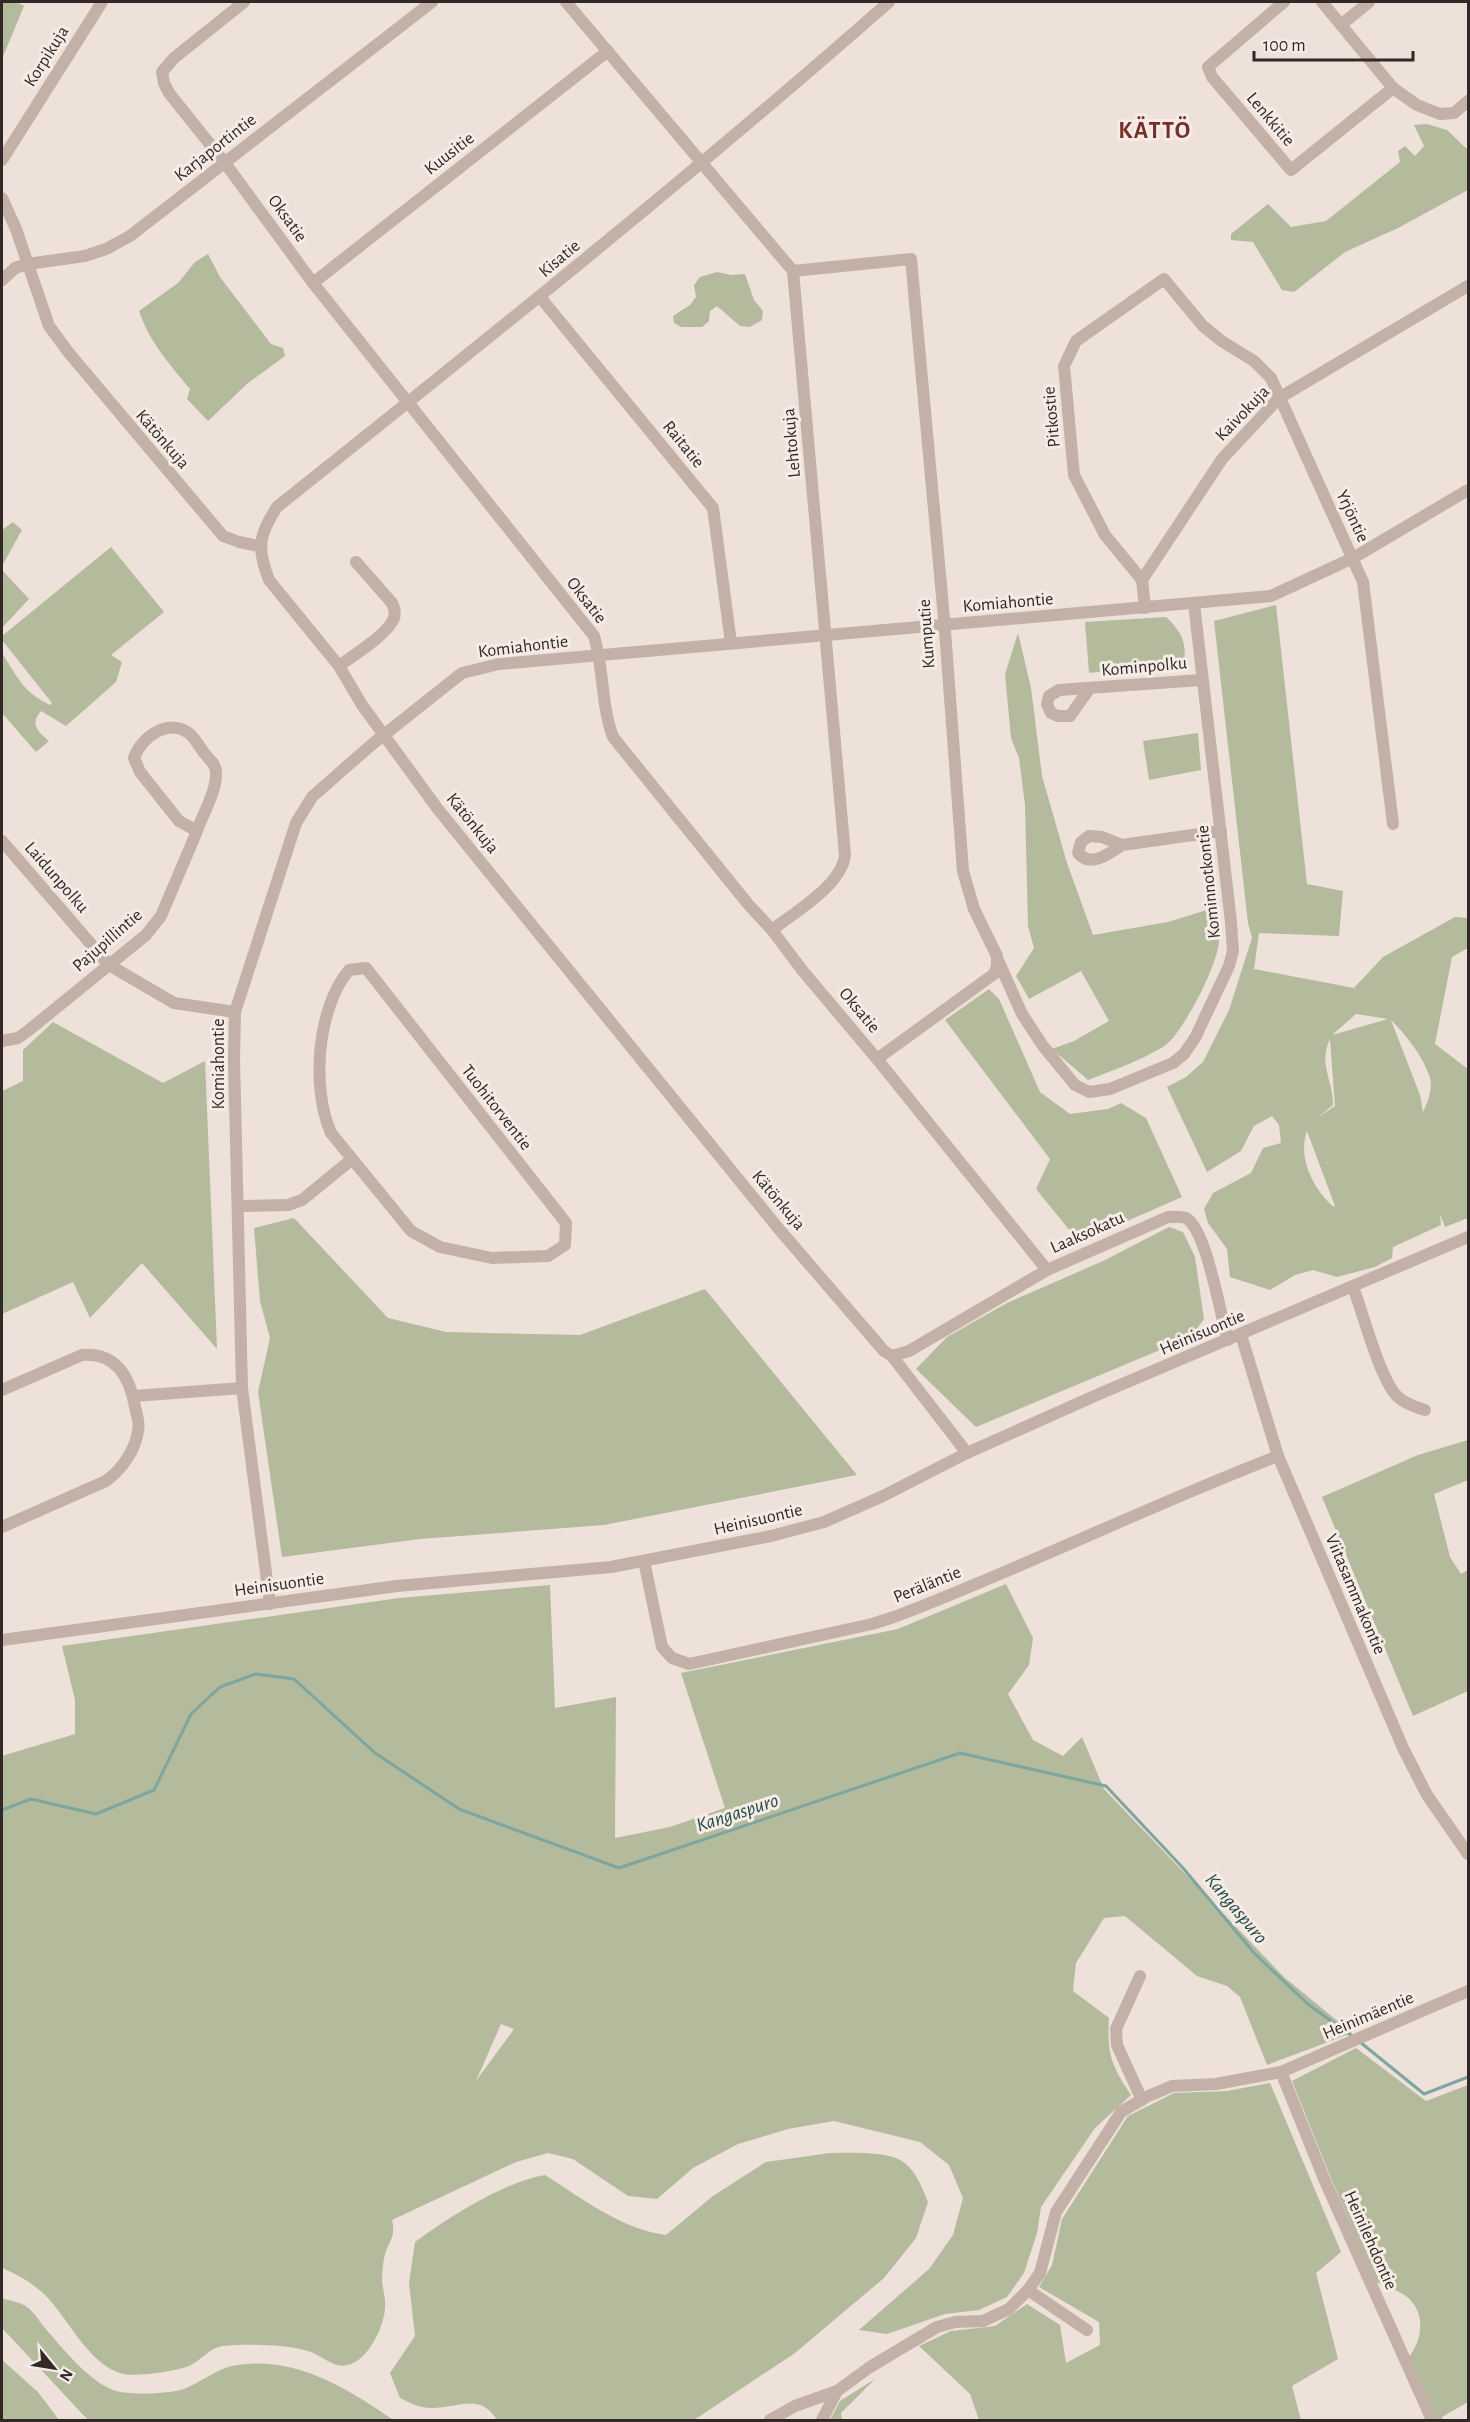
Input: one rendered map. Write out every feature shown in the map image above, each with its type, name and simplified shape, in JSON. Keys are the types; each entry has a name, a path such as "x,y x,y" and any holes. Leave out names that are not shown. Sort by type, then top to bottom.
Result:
{"street":[{"name":"Korpikuja","path":"2,160 102,2"},
{"name":"Oksatie","path":"244,2 174,58 162,72 169,93 225,163 313,283 594,636 600,656 607,722 613,737 1047,1270"},
{"name":"Karjaportintie","path":"2,280 15,268 27,264 69,259 106,249 130,236 432,2"},
{"path":"566,2 794,271"},
{"name":"Lenkkitie","path":"1284,2 1208,67 1212,77 1291,170 1393,88"},
{"path":"1322,2 1393,88 1417,105 1440,114 1454,113 1468,101"},
{"path":"1341,25 1369,2"},
{"name":"Kisatie","path":"259,546 264,528 277,507 540,297 703,162 885,3"},
{"name":"Kuusitie","path":"313,283 608,51"},
{"name":"Kätönkuja","path":"2,198 16,229 49,326 108,403 223,536 259,546 262,563 269,580 339,666 383,735 437,808 764,1210 884,1351 892,1356 967,1453"},
{"name":"Kumputie","path":"794,271 911,259 944,626 963,871 974,909 996,956"},
{"name":"Lehtokuja","path":"772,930 833,882 844,867 844,838 794,271"},
{"name":"Yrjöntie","path":"1164,279 1203,326 1254,362 1271,378 1353,558 1363,582 1393,824"},
{"name":"Pitkostie","path":"1142,580 1105,535 1074,475 1064,366 1076,341 1164,279"},
{"name":"Kaivokuja","path":"1142,580 1222,459 1279,398 1468,286"},
{"name":"Raitatie","path":"540,297 713,508 731,643"},
{"name":"Komiahontie","path":"270,1604 242,1388 234,1060 235,1012 296,823 312,797 383,735 462,673 499,664 1271,597 1353,558 1468,490"},
{"path":"339,666 386,629 393,620 395,610 392,603 356,562"},
{"path":"1142,580 1145,608"},
{"name":"Kominnotkontie","path":"996,956 1022,1014 1043,1046 1075,1085 1089,1092 1110,1089 1173,1063 1184,1054 1195,1038 1229,966 1233,951 1194,604"},
{"name":"Kominpolku","path":"1090,688 1201,680"},
{"name":"Pajupillintie","path":"2,1041 18,1038 29,1030 146,934 161,916 197,831 215,782 215,766 190,734 175,727 161,730 146,739 136,751 134,758 140,772 179,820 197,831"},
{"path":"1122,845 1221,831"},
{"name":"Laidunpolku","path":"2,841 109,965 174,1003 235,1012"},
{"path":"877,1059 962,996 987,981 994,974 997,966 996,956"},
{"name":"Tuohitorventie","path":"366,968 566,1223 565,1245 548,1256 492,1258 440,1247 411,1232 351,1160 330,1133 325,1119 321,1096 321,1041 326,1014 339,982 349,970 366,968"},
{"path":"239,1206 288,1205 302,1200 351,1160"},
{"name":"Laaksokatu","path":"892,1356 909,1351 1047,1270 1168,1217 1185,1217 1195,1226 1204,1245 1228,1340"},
{"name":"Heinisuontie","path":"2,1640 397,1586 611,1567 771,1536 824,1522 883,1496 967,1453 1468,1237"},
{"path":"1353,1287 1385,1379 1396,1396 1425,1410"},
{"name":"Viitasammakontie","path":"1241,1335 1278,1456 1403,1748 1427,1795 1468,1854"},
{"path":"2,1390 82,1355 94,1354 106,1357 120,1368 134,1396 139,1429 131,1451 115,1474 106,1481 2,1527"},
{"path":"134,1396 242,1388"},
{"name":"Peräläntie","path":"644,1561 662,1647 672,1658 689,1664 872,1624 894,1617 1071,1544 1214,1480 1278,1456"},
{"path":"1140,1976 1116,2029 1117,2045 1142,2100"},
{"name":"Heinimäentie","path":"837,2391 870,2367 937,2326 955,2322 983,2321 1009,2309 1028,2290 1040,2273 1056,2212 1121,2112 1173,2086 1216,2084 1281,2072 1468,1991"},
{"name":"Heinilehdontie","path":"1281,2072 1325,2181 1432,2421"},
{"path":"1028,2290 1087,2330"},
{"path":"770,2421 795,2406 837,2391"},
{"path":"822,2421 837,2391"}],"green space":[{"path":"2,2 17,2 24,6 2,59"},
{"path":"1427,124 1447,130 1468,150 1468,190 1398,228 1345,252 1294,292 1282,290 1253,242 1231,240 1231,234 1268,204 1291,227 1326,221 1400,162 1398,151 1405,146 1415,156 1424,146 1414,125"},
{"path":"208,254 220,277 271,344 283,348 285,356 247,384 208,421 187,399 190,389 154,343 139,311 178,283 195,262"},
{"path":"717,272 731,275 745,274 754,300 763,311 762,320 750,327 740,326 717,306 710,311 709,321 702,327 681,327 674,323 673,316 690,305 696,297 694,285 700,277"},
{"path":"13,522 22,530 2,566 2,530"},
{"path":"111,547 164,612 111,655 122,662 116,682 66,726 41,711 36,720 36,727 49,741 36,752 2,713 2,653 17,677 33,695 50,705 52,703 2,640 2,636"},
{"path":"2,570 29,599 2,628"},
{"path":"1276,605 1307,884 1343,891 1339,936 1259,933 1254,969 1354,988 1383,957 1455,917 1468,918 1468,948 1452,957 1435,1044 1468,1069 1468,1218 1445,1227 1440,1214 1441,1225 1393,1247 1392,1258 1375,1267 1337,1277 1313,1270 1295,1275 1270,1290 1230,1277 1227,1249 1208,1223 1204,1209 1213,1193 1251,1173 1263,1148 1281,1143 1279,1125 1272,1116 1254,1126 1241,1151 1207,1172 1167,1087 1186,1077 1203,1062 1229,1010 1252,938 1248,923 1214,621","holes":["1356,1014 1388,1019 1332,1035","1391,1020 1413,1046 1429,1075 1431,1089 1423,1112 1420,1095","1330,1039 1335,1106 1317,1118 1333,1105 1325,1056","1307,1131 1334,1207 1320,1192 1309,1173 1304,1141"]},
{"path":"1166,617 1181,637 1184,661 1089,673 1085,622"},
{"path":"1018,633 1031,688 1042,776 1067,863 1093,935 1168,922 1210,909 1219,936 1215,960 1209,976 1184,1023 1168,1043 1142,1058 1088,1080 1052,1049 1074,1041 1109,1021 1081,971 1029,999 1016,976 1034,948 1028,926 1025,805 1019,758 1011,738 1005,674"},
{"path":"1198,733 1201,770 1149,780 1143,741"},
{"path":"989,989 999,999 1040,1092 1070,1114 1108,1109 1121,1103 1146,1118 1182,1197 1079,1242 1036,1189 1050,1159 945,1020"},
{"path":"53,1022 163,1083 205,1061 217,1349 142,1263 90,1318 73,1282 2,1314 2,1091 23,1081 23,1050"},
{"path":"294,1218 388,1318 446,1332 580,1335 705,1289 857,1475 604,1525 420,1539 282,1557 258,1392 270,1338 260,1301 254,1228"},
{"path":"1169,1227 1183,1232 1195,1257 1204,1319 1191,1337 976,1427 916,1369 947,1337 1007,1303 1103,1261"},
{"path":"1468,1440 1468,1480 1434,1494 1450,1557 1461,1574 1468,1570 1468,1691 1413,1716 1322,1497 1418,1455"},
{"path":"1006,1584 1033,1638 1029,1665 1008,1694 1033,1740 1063,1756 1082,1737 1104,1789 1284,1977 1352,2033 1267,2065 1240,1997 1227,1986 1197,1976 1125,1916 1104,1918 1076,1963 1073,1991 1109,2018 1112,2059 1131,2095 1095,2128 1041,2207 1037,2233 1024,2273 1007,2297 979,2310 945,2314 887,2334 859,2330 929,2269 953,2235 963,2198 949,2165 920,2142 834,2121 788,2129 738,2144 693,2168 657,2199 628,2196 573,2159 548,2153 516,2162 392,2220 393,2234 385,2254 383,2268 385,2305 381,2327 363,2356 346,2365 337,2365 312,2352 287,2347 232,2345 218,2347 191,2365 177,2369 147,2374 123,2374 99,2361 89,2351 44,2294 24,2279 2,2268 2,1756 75,1734 75,1700 62,1646 399,1598 550,1585 555,1708 616,1697 615,1838 670,1827 725,1808 681,1673 898,1629","holes":["501,2024 514,2029 476,2081"]},
{"path":"1356,2048 1426,2101 1468,2085 1468,2402 1442,2417 1443,2420 1437,2420 1409,2357 1420,2332 1416,2307 1403,2294 1376,2282 1292,2081"},
{"path":"1270,2083 1341,2252 1316,2273 1338,2359 1292,2386 1301,2420 979,2420 970,2394 919,2346 951,2331 995,2326 1027,2304 1060,2325 1066,2363 1100,2345 1099,2322 1039,2287 1052,2265 1062,2219 1128,2116 1174,2093 1227,2091"},
{"path":"830,2153 885,2155 905,2163 917,2178 928,2202 916,2238 884,2278 795,2353 694,2420 497,2420 490,2411 476,2404 428,2408 400,2398 390,2373 415,2336 409,2283 415,2242 477,2202 512,2185 545,2175 618,2220 649,2232 666,2235 713,2196 766,2162"},
{"path":"2,2298 30,2309 77,2364 96,2381 116,2391 160,2393 178,2391 216,2372 237,2365 258,2363 279,2365 319,2377 357,2396 392,2419 398,2420 88,2420 2,2328"},
{"path":"2,2360 38,2392 59,2420 2,2420"},
{"path":"875,2379 841,2413 842,2420 830,2420 840,2401"}],"waterway":[{"name":"Kangaspuro","path":"2,1810 31,1799 96,1814 154,1790 191,1714 220,1687 256,1674 294,1679 375,1753 459,1809 619,1868 960,1753 1106,1786 1183,1868 1255,1954 1309,2005 1352,2036"},
{"name":"Kangaspuro","path":"1360,2042 1424,2094 1468,2077"}],"district":[{"name":"KÄTTÖ","path":"1155,130"}]}
